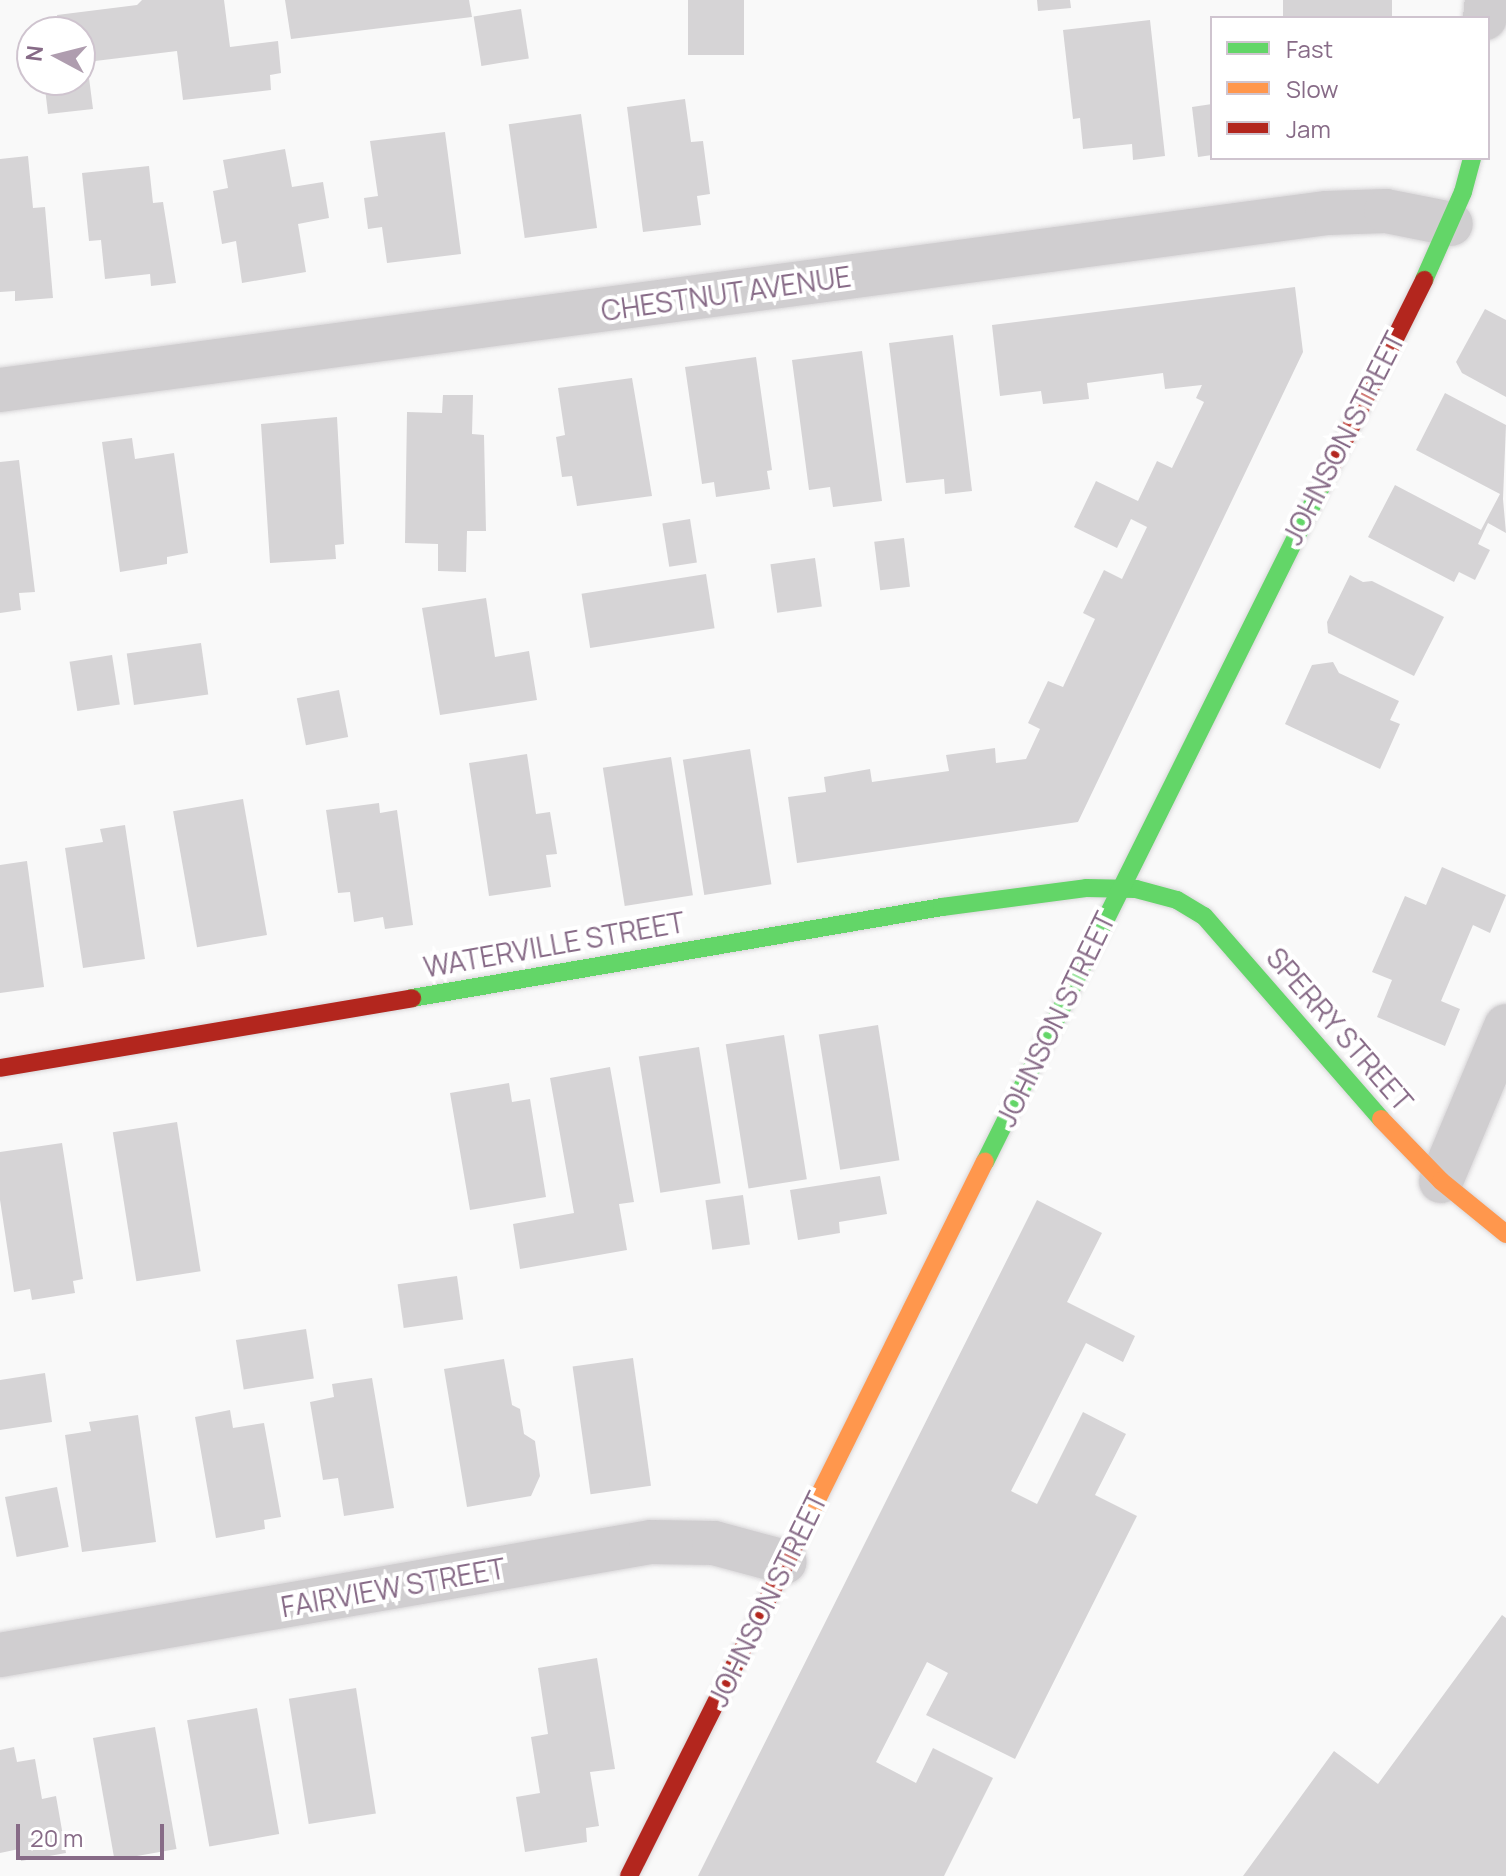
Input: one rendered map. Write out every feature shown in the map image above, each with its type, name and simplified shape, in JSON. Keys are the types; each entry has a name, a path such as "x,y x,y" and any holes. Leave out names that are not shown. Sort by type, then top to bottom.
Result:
{"street":[{"name":"JOHNSON STREET","path":"629,1876 1451,224 1471,160"},
{"name":"CHESTNUT AVENUE","path":"0,390 1327,213 1386,211 1451,224"},
{"name":"WATERVILLE STREET","path":"0,1068 942,907 1063,890 1119,889"},
{"name":"SPERRY STREET","path":"1119,889 1158,893 1204,916 1394,1134 1441,1181 1506,1234"},
{"path":"1441,1181 1506,1026"},
{"name":"FAIRVIEW STREET","path":"0,1655 651,1542 714,1543 785,1562"}],"building":[{"path":"142,0 224,0 230,47 278,41 281,73 270,75 271,90 183,100 177,51 96,61 96,16 57,16 137,5"},
{"path":"285,0 469,0 472,17 291,39"},
{"path":"688,0 744,0 744,55 688,55"},
{"path":"1037,0 1070,0 1071,8 1038,11"},
{"path":"1283,0 1392,0 1392,16 1283,16"},
{"path":"521,9 529,58 481,66 474,17"},
{"path":"1150,20 1165,156 1133,160 1132,144 1083,149 1080,118 1073,119 1063,30"},
{"path":"46,96 91,96 93,109 48,114"},
{"path":"685,99 691,142 703,141 710,194 697,196 701,225 643,232 627,107"},
{"path":"1210,104 1210,155 1198,157 1192,107"},
{"path":"581,114 597,228 525,238 509,124"},
{"path":"445,132 461,254 387,263 382,227 368,229 364,198 378,196 370,141"},
{"path":"285,149 292,187 323,182 329,218 298,224 306,272 242,283 236,241 222,244 213,191 228,188 223,160"},
{"path":"28,156 33,208 45,207 53,298 15,301 15,291 0,292 0,159"},
{"path":"149,166 153,203 163,202 176,283 151,286 150,274 105,279 101,240 89,241 82,173"},
{"path":"1295,287 1303,352 1078,822 797,863 788,797 826,792 824,777 870,769 872,782 949,771 946,755 995,748 996,763 1026,759 1040,729 1028,723 1048,681 1063,687 1095,619 1083,613 1104,570 1122,579 1147,527 1131,519 1117,548 1074,527 1096,481 1138,501 1157,461 1172,468 1204,402 1196,398 1202,385 1165,389 1163,373 1087,383 1089,399 1043,404 1041,391 1000,396 992,325"},
{"path":"1485,309 1506,320 1506,397 1462,373 1456,362"},
{"path":"953,335 972,491 945,494 944,479 906,483 889,343"},
{"path":"862,351 882,501 833,507 830,487 809,490 792,360"},
{"path":"756,357 772,470 767,471 770,489 716,497 714,482 702,484 685,367"},
{"path":"632,378 652,496 577,506 572,476 562,477 556,437 565,435 558,388"},
{"path":"1445,393 1506,425 1503,499 1506,533 1488,523 1478,544 1490,550 1475,580 1459,572 1454,582 1368,537 1395,485 1481,530 1500,494 1416,450"},
{"path":"443,395 473,395 472,434 484,435 486,531 467,531 466,572 438,571 438,544 405,543 407,412 442,413"},
{"path":"337,417 344,544 335,545 336,559 270,563 261,424"},
{"path":"132,438 135,459 174,453 188,553 167,557 167,564 120,572 102,442"},
{"path":"19,460 35,592 19,593 21,610 0,613 0,462"},
{"path":"690,519 697,562 669,567 662,523"},
{"path":"904,538 910,587 880,590 874,542"},
{"path":"815,558 822,607 777,613 770,564"},
{"path":"706,574 715,628 590,648 582,594"},
{"path":"1350,575 1363,582 1372,581 1444,617 1414,676 1328,633 1327,622"},
{"path":"486,598 495,657 529,651 537,700 440,715 422,608"},
{"path":"201,643 208,694 134,705 127,653"},
{"path":"112,655 120,704 77,711 70,662"},
{"path":"1333,662 1339,673 1399,701 1390,720 1400,724 1380,769 1285,724 1312,665"},
{"path":"339,690 348,737 306,745 297,698"},
{"path":"750,749 771,884 704,895 683,760"},
{"path":"527,754 536,814 550,812 557,854 546,855 551,887 489,896 469,763"},
{"path":"671,757 693,895 625,906 603,768"},
{"path":"243,799 267,935 197,947 173,811"},
{"path":"379,803 380,813 397,810 413,925 385,929 383,917 354,922 350,892 338,893 326,810"},
{"path":"125,825 145,959 83,968 65,848 103,842 100,829"},
{"path":"27,861 44,987 0,993 0,865"},
{"path":"1442,867 1506,895 1490,933 1473,925 1441,1001 1460,1009 1445,1046 1377,1017 1392,980 1372,972 1405,896 1426,905"},
{"path":"878,1025 899,1160 840,1170 819,1034"},
{"path":"784,1035 807,1179 749,1188 726,1044"},
{"path":"699,1047 721,1183 660,1193 639,1057"},
{"path":"610,1067 634,1202 619,1204 627,1250 520,1269 513,1224 574,1213 550,1078"},
{"path":"509,1083 512,1102 530,1099 546,1197 470,1210 450,1093"},
{"path":"177,1122 201,1271 136,1281 113,1132"},
{"path":"62,1143 83,1279 73,1281 75,1293 32,1300 30,1289 14,1292 0,1200 0,1152"},
{"path":"880,1176 887,1214 839,1222 840,1233 798,1240 790,1190"},
{"path":"743,1195 750,1245 712,1250 705,1200"},
{"path":"1037,1200 1102,1233 1067,1302 1135,1336 1123,1362 1086,1343 1011,1491 1037,1504 1083,1412 1126,1434 1095,1495 1137,1516 1015,1759 926,1715 948,1673 927,1662 876,1762 916,1783 933,1748 993,1778 944,1876 698,1876"},
{"path":"457,1276 463,1320 404,1328 398,1284"},
{"path":"306,1329 314,1378 244,1389 236,1340"},
{"path":"633,1358 651,1486 591,1494 573,1366"},
{"path":"504,1359 512,1405 520,1409 524,1434 535,1441 540,1476 531,1496 467,1507 444,1369"},
{"path":"45,1373 52,1422 0,1430 0,1380"},
{"path":"372,1378 394,1508 344,1516 338,1478 323,1480 310,1402 334,1397 332,1384"},
{"path":"230,1410 233,1428 264,1423 281,1517 264,1520 265,1529 216,1538 195,1417"},
{"path":"138,1415 156,1542 82,1552 65,1435 91,1431 89,1422"},
{"path":"57,1487 69,1547 17,1557 5,1497"},
{"path":"1502,1615 1506,1618 1506,1876 1243,1876 1334,1751 1378,1784"},
{"path":"597,1658 615,1769 590,1772 599,1826 586,1828 587,1842 525,1852 516,1797 540,1793 531,1737 548,1734 538,1668"},
{"path":"356,1688 376,1813 309,1824 289,1699"},
{"path":"257,1708 279,1834 209,1846 187,1720"},
{"path":"155,1727 177,1849 114,1860 93,1738"},
{"path":"14,1747 17,1762 35,1759 42,1799 56,1796 66,1853 21,1861 19,1849 0,1853 0,1750"}],"traffic: fast":[{"path":"1424,280 1463,192 1471,160"},
{"path":"985,1162 1323,483"},
{"path":"412,998 942,907 1086,888 1136,889 1177,900 1204,916 1381,1119"}],"traffic: slow":[{"path":"1381,1119 1441,1181 1506,1234"},
{"path":"795,1544 985,1162"}],"traffic: jam":[{"path":"1323,483 1424,280"},
{"path":"0,1068 412,998"},
{"path":"629,1876 795,1544"}]}
